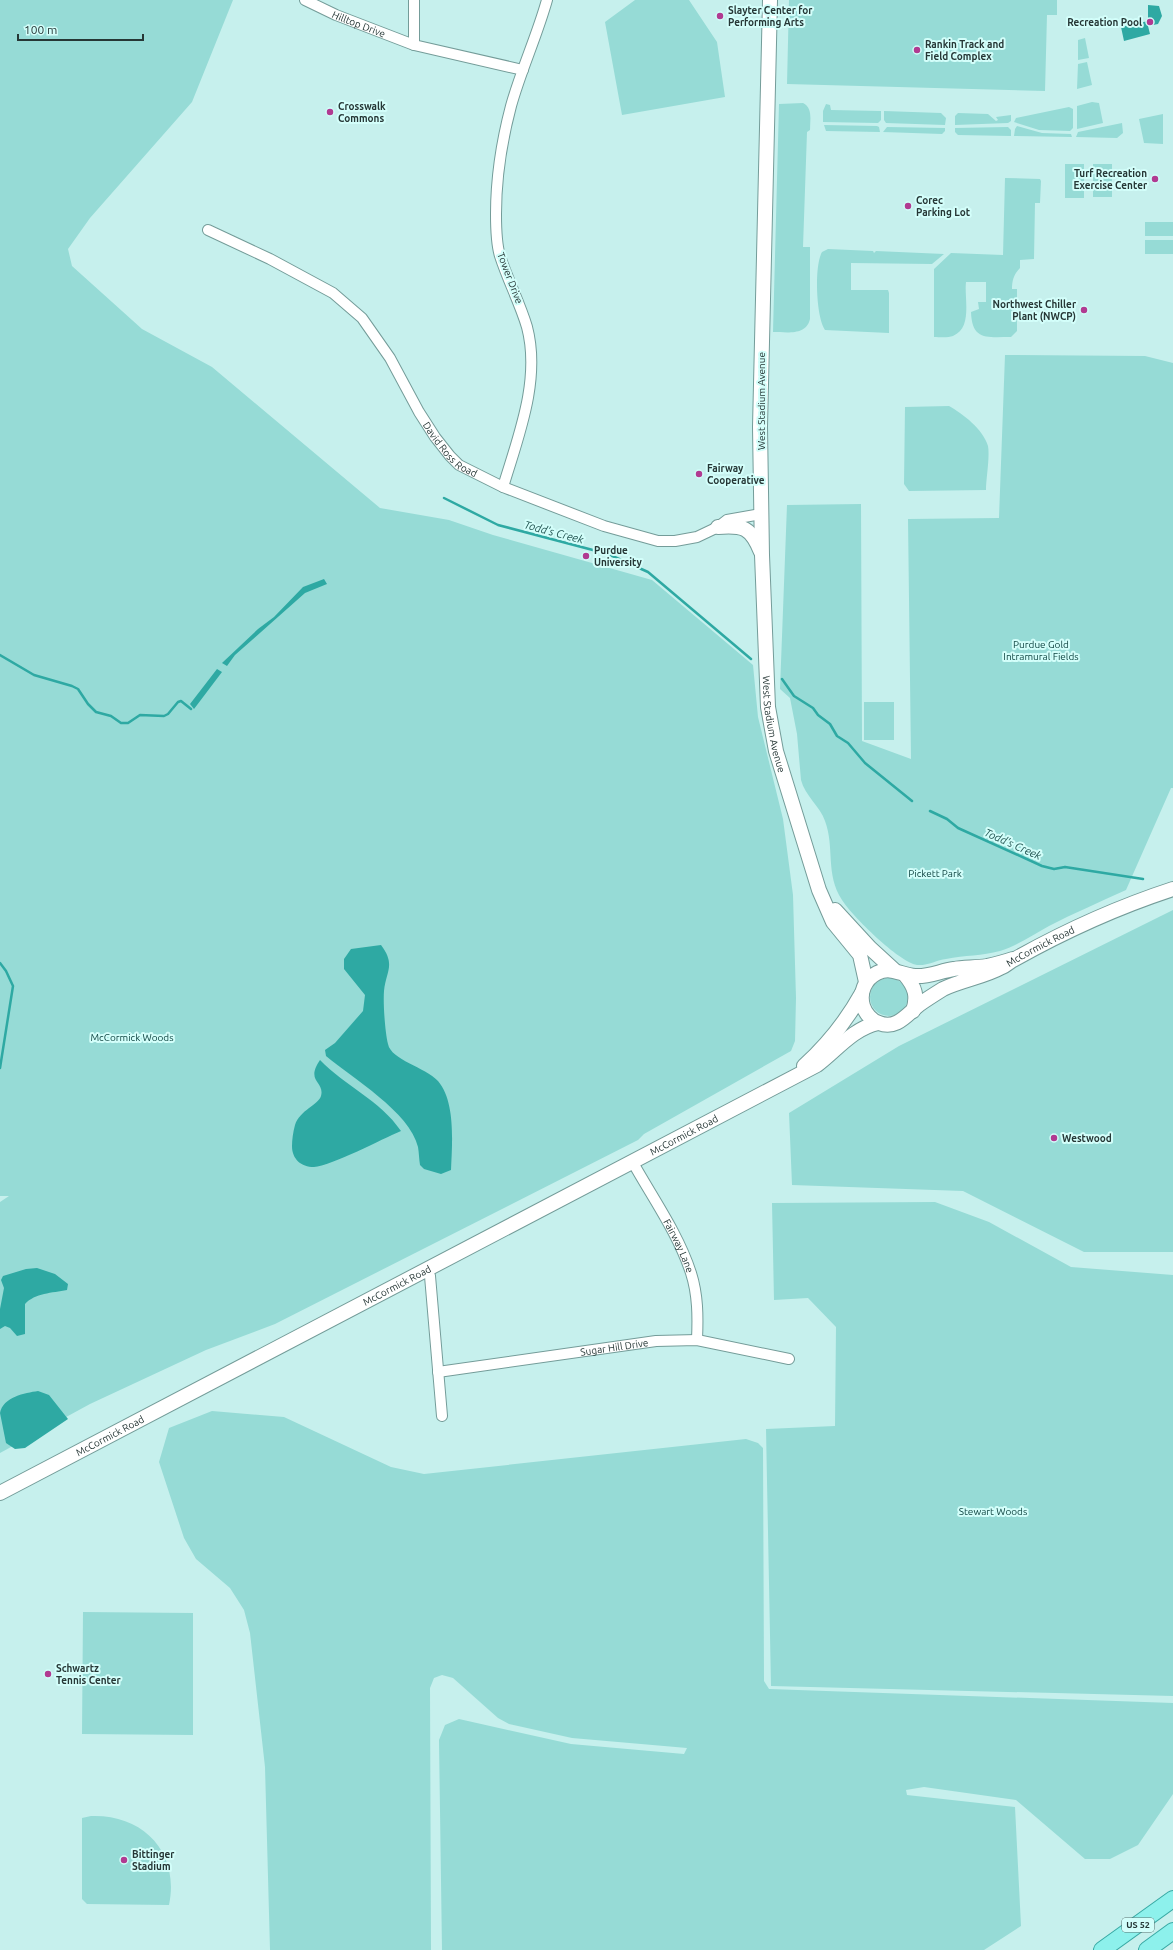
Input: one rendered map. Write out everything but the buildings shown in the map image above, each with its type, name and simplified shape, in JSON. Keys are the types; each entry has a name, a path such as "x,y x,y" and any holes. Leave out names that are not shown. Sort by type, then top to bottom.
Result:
{"main road":[{"name":"US 52","path":"1102,1950 1173,1899"},
{"name":"US 52","path":"1147,1950 1173,1930"}],"street":[{"name":"Hilltop Drive","path":"305,0 414,45 523,70"},
{"path":"414,0 414,45"},
{"name":"Tower Drive","path":"503,487 522,423 530,377 529,336 522,312 499,255 496,213 503,144 511,107 547,0"},
{"name":"West Stadium Avenue","path":"770,0 762,328 761,514 767,690 771,728 781,770 813,867 819,890 833,922 860,955 864,988"},
{"name":"David Ross Road","path":"208,230 270,259 333,293 347,304 362,318 375,335 390,358 419,412 450,456 460,465 503,487 604,526 658,541 675,541 697,537 718,527 727,520 761,514"},
{"path":"718,527 736,526 750,532 756,540 762,556"},
{"name":"West Stadium Avenue","path":"813,867 829,900 842,919 899,973"},
{"name":"McCormick Road","path":"913,1011 937,992 1002,967 1013,959 1118,909 1173,889"},
{"path":"899,973 914,988 916,996 913,1011 901,1022 886,1024 878,1023 868,1015 863,1008 864,988 879,972 899,973 923,977 952,969 988,966 1013,959"},
{"name":"McCormick Road","path":"792,1077 833,1035 848,1015 864,988"},
{"name":"McCormick Road","path":"0,1493 816,1065 835,1051 854,1032 878,1023"},
{"name":"Fairway Lane","path":"632,1161 684,1255 691,1274 698,1308 698,1340"},
{"path":"426,1269 430,1276 442,1416"},
{"name":"Sugar Hill Drive","path":"438,1372 656,1341 698,1340 789,1359"}],"green space":[{"name":"McCormick Woods","path":"0,0 233,0 192,102 90,218 68,249 72,266 142,329 212,367 380,508 449,520 493,535 652,580 753,665 758,717 783,819 793,895 796,998 795,1041 791,1051 644,1134 638,1140 275,1324 206,1350 90,1404 0,1453 0,1202 9,1196 0,1196"},
{"path":"635,0 689,0 717,42 725,97 622,115 605,22"},
{"name":"Rankin Track and Field Complex","path":"789,0 1057,0 1057,15 1047,15 1045,91 787,84"},
{"path":"1085,38 1089,58 1078,60 1078,40"},
{"path":"1087,62 1092,85 1077,89 1078,64"},
{"path":"1092,102 1099,103 1103,123 1077,129 1077,106"},
{"path":"803,103 810,111 810,130 807,132 803,247 810,247 810,319 808,324 800,331 773,332 779,104"},
{"path":"826,104 830,105 831,110 881,111 881,120 878,123 823,122 823,111"},
{"path":"1069,107 1073,109 1073,128 1070,131 1039,130 1014,122 1016,118"},
{"path":"884,111 941,113 946,118 945,125 886,123 884,120"},
{"path":"958,113 988,114 996,121 998,120 996,117 1011,115 1011,121 1008,123 955,125 955,116"},
{"path":"1163,114 1163,144 1144,143 1139,119"},
{"path":"1122,123 1123,133 1117,138 1076,137 1078,132"},
{"path":"824,125 877,126 879,127 880,132 826,131"},
{"path":"1017,126 1042,133 1071,134 1072,137 1014,136"},
{"path":"887,127 945,128 945,131 942,134 883,132"},
{"path":"1008,127 1011,130 1011,136 958,135 955,132 955,128"},
{"path":"1065,164 1084,164 1084,198 1065,198"},
{"path":"1093,164 1112,164 1112,197 1093,197"},
{"path":"1005,178 1040,179 1041,181 1040,203 1035,203 1034,259 1020,260 1020,268 1012,283 1012,289 1017,289 1017,331 1011,337 988,337 978,333 974,328 971,312 979,309 978,302 986,302 986,282 966,282 966,312 963,326 959,332 953,336 934,337 934,269 951,253 1003,255"},
{"path":"1145,222 1173,222 1173,236 1145,236"},
{"path":"1145,240 1173,240 1173,254 1145,254"},
{"path":"828,249 873,251 874,253 876,251 944,254 932,264 851,263 851,290 888,290 889,333 825,330 818,303 817,279 819,259 822,252"},
{"path":"1005,355 1145,356 1173,363 1173,788 1171,788 1126,890 1058,921 1006,949 993,953 953,958 924,965 917,965 899,956 876,937 865,927 842,900 837,890 832,871 828,831 825,821 803,786 801,780 797,734 790,698 780,689 787,505 861,504 862,741 911,759 908,519 999,518"},
{"path":"949,406 960,413 977,428 988,446 986,490 909,491 904,484 905,407"},
{"path":"864,702 894,702 894,740 864,740"},
{"path":"1173,910 1173,1252 1084,1252 963,1191 792,1185 789,1113 899,1046"},
{"path":"889,978 902,984 908,997 902,1010 889,1016 876,1010 870,997 876,984"},
{"name":"Stewart Woods","path":"935,1202 989,1222 1071,1267 1173,1275 1173,1696 771,1686 766,1429 835,1426 836,1327 808,1298 774,1300 772,1203"},
{"path":"212,1411 284,1417 391,1467 424,1474 746,1439 758,1443 763,1448 764,1681 769,1689 1173,1703 1173,1794 1138,1845 1110,1859 1085,1859 1016,1800 924,1787 906,1790 907,1795 1015,1807 1021,1926 984,1950 442,1950 439,1740 445,1725 459,1719 571,1744 684,1754 687,1748 572,1738 509,1724 498,1718 453,1678 442,1675 434,1678 430,1688 431,1950 270,1950 265,1767 250,1633 244,1610 230,1588 196,1559 184,1538 159,1462 169,1428"},
{"path":"83,1612 193,1613 193,1735 82,1734"},
{"name":"Bittinger Stadium","path":"91,1816 110,1817 127,1822 141,1829 154,1840 163,1853 169,1868 171,1886 169,1905 87,1904 82,1899 82,1818"}],"shaded area":[{"name":"Recreation Pool","path":"1148,5 1159,6 1162,16 1158,24 1148,26 1150,34 1124,41 1121,27 1148,21"},
{"path":"324,579 327,584 305,593 235,655 227,666 222,663 258,629 274,617 303,587"},
{"path":"217,669 222,672 194,709 190,704"},
{"path":"381,945 386,952 389,963 384,991 384,1010 385,1025 390,1050 395,1055 438,1081 448,1100 452,1124 451,1170 441,1174 424,1169 420,1165 418,1147 413,1134 404,1121 379,1097 326,1056 325,1050 335,1043 363,1011 365,995 344,969 344,959 351,949"},
{"path":"320,1060 340,1078 383,1110 401,1131 332,1162 314,1167 301,1164 292,1151 294,1130 297,1120 321,1096 320,1087 316,1081 314,1073"},
{"path":"37,1268 55,1274 68,1284 67,1290 39,1296 29,1300 25,1304 25,1334 17,1336 10,1328 5,1326 0,1329 0,1309 4,1288 1,1280 3,1276 26,1269"},
{"path":"38,1391 49,1395 68,1419 25,1448 15,1449 6,1443 0,1413 5,1403 15,1397"}],"waterway":[{"name":"Todd's Creek","path":"444,498 498,525 608,554 648,572 751,659"},
{"path":"0,655 34,675 78,689 88,704 96,712 111,716 121,723 128,723 140,715 164,716 168,714 178,702 181,701 191,709"},
{"name":"Todd's Creek","path":"782,679 794,696 813,708 818,715 830,724 837,736 848,743 865,763 912,801"},
{"name":"Todd's Creek","path":"930,811 947,819 958,828 1042,866 1054,869 1065,867 1143,879"},
{"path":"0,963 6,971 13,986 0,1068"}],"place":[{"name":"Slayter Center for Performing Arts","path":"720,16"},
{"name":"Recreation Pool","path":"1150,22"},
{"name":"Rankin Track and Field Complex","path":"917,50"},
{"name":"Crosswalk Commons","path":"330,112"},
{"name":"Turf Recreation Exercise Center","path":"1155,179"},
{"name":"Corec Parking Lot","path":"908,206"},
{"name":"Northwest Chiller Plant (NWCP)","path":"1084,310"},
{"name":"Fairway Cooperative","path":"699,474"},
{"name":"Purdue University","path":"586,556"},
{"name":"Westwood","path":"1054,1138"},
{"name":"Schwartz Tennis Center","path":"48,1674"},
{"name":"Bittinger Stadium","path":"124,1860"}],"park label":[{"name":"Purdue Gold Intramural Fields","path":"1041,650"},
{"name":"Pickett Park","path":"935,873"}]}
